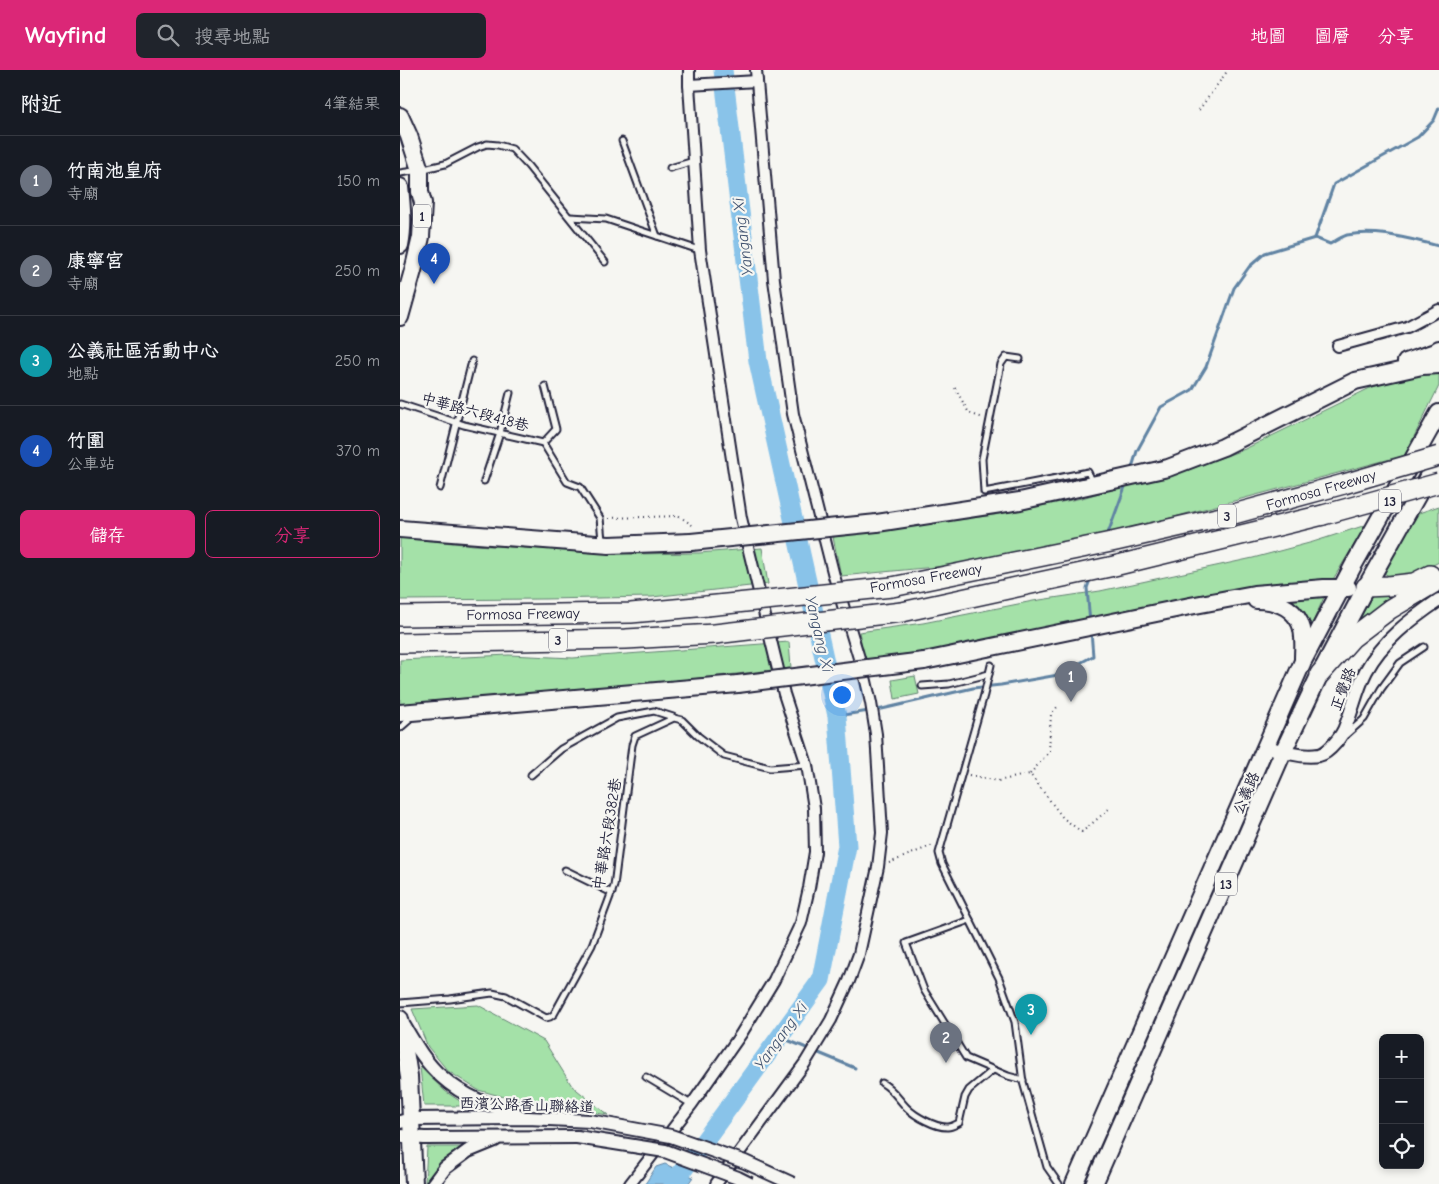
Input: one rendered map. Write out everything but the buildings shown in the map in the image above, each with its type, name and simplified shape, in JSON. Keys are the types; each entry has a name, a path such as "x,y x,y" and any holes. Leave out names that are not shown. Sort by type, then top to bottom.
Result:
{"highway":[{"name":"Formosa Freeway","path":"401,616 630,612 892,587 1230,515 1439,456"},
{"name":"Formosa Freeway","path":"401,643 626,639 715,634 902,612 1094,571 1323,515 1439,483"},
{"path":"1366,587 1414,583 1439,571"},
{"path":"1320,674 1352,638 1390,608 1439,580"}],"main road":[{"name":"1","path":"400,116 420,170 420,192 423,203 421,237 400,317"},
{"name":"1","path":"400,187 402,206 400,245"},
{"path":"400,529 602,545 693,535 877,523 1020,501 1168,468 1223,447 1346,385 1439,349"},
{"path":"1362,379 1422,366 1439,365"},
{"name":"公義路","path":"1074,1184 1303,661 1341,588 1439,413"},
{"name":"公義路","path":"1094,1184 1283,752 1320,674 1439,456"},
{"path":"400,518 422,525 485,536"},
{"path":"402,721 420,719 453,709 738,684 924,661 1254,594 1366,587"},
{"path":"1190,606 1246,600 1269,600 1289,609 1300,623 1303,638 1303,661"},
{"path":"401,1020 406,1137 414,1184"}],"street":[{"path":"630,1184 692,1104 741,1034 774,980 800,923 809,888 815,852 814,808 807,765 784,694 741,518 700,250 689,70"},
{"path":"716,1184 805,1063 831,1020 859,954 878,867 882,833 880,790 871,703 834,576 793,414 774,280 756,70"},
{"path":"689,85 757,81"},
{"path":"1338,346 1407,327 1439,310"},
{"name":"正覺路","path":"1266,746 1283,752 1305,756 1321,755 1337,742 1346,727 1366,671 1382,648 1410,620 1439,600"},
{"path":"401,1020 419,1051 440,1077 483,1103 528,1118"},
{"name":"西濱公路香山聯絡道","path":"406,1120 528,1118 590,1121 671,1136 745,1162 793,1184"},
{"name":"西濱公路香山聯絡道","path":"406,1137 577,1137 665,1151 750,1184"},
{"path":"432,1184 445,1168 468,1151 503,1137"}],"lane":[{"path":"622,141 657,236"},
{"path":"400,173 444,164 487,144 512,149 570,217 605,262"},
{"path":"670,168 694,160"},
{"path":"570,217 606,219 700,250"},
{"path":"1020,359 1006,357 1001,364 982,459 984,492 1088,472 1094,484"},
{"path":"440,488 472,361"},
{"path":"545,386 556,429 544,443 567,482 580,487 600,518 602,545"},
{"path":"484,481 500,433 510,392"},
{"name":"中華路六段418巷","path":"400,404 456,422 544,443"},
{"path":"1337,742 1364,719 1380,689 1400,663 1424,647"},
{"path":"991,665 939,852 942,864 999,978 1015,1022 1023,1080 1047,1167 1059,1184"},
{"path":"922,686 949,684 989,674"},
{"path":"531,775 561,749 617,718 654,711 682,720 698,736 724,756 770,768 807,765"},
{"name":"中華路六段382巷","path":"400,1003 492,993 506,996 546,1018 554,1014 592,945 612,893 632,745 635,736 674,718"},
{"path":"565,870 612,893"},
{"path":"970,920 906,943 924,990 966,1058 1023,1080"},
{"path":"882,1083 897,1095 907,1108 925,1120 937,1126 949,1127 959,1123 965,1097 969,1090 993,1070"},
{"path":"646,1077 692,1104"}],"path":[{"path":"1199,110 1228,70"},
{"path":"955,388 969,413 990,421"},
{"path":"600,518 679,516 693,535"},
{"path":"961,774 998,781 1030,774 1049,752 1051,714 1059,705"},
{"path":"1030,774 1063,818 1082,832 1110,808"},
{"path":"878,867 942,841"}],"green space":[{"path":"1439,372 1439,386 1405,455 1148,524 1042,548 935,567 841,576 833,537 994,515 1082,498 1188,470 1245,449 1370,388 1401,377"},
{"path":"1439,506 1439,562 1417,573 1392,578 1384,573 1416,514"},
{"path":"1366,525 1332,581 968,645 865,660 859,632 923,623 1033,601 1100,591 1253,558"},
{"path":"400,538 474,545 633,554 699,553 762,548 768,584 652,597 400,600"},
{"path":"1409,590 1356,626 1371,596"},
{"path":"1325,595 1312,624 1281,599"},
{"path":"789,642 791,668 627,686 453,699 400,705 400,660 509,655 573,658"},
{"path":"915,676 919,694 895,699 892,680"},
{"path":"478,1005 544,1041 572,1086 608,1115 504,1097 478,1090 448,1071 428,1047 412,1009"},
{"path":"420,1067 445,1091 467,1106 424,1106"},
{"path":"427,1147 465,1147 443,1161 425,1184"}],"water":[{"path":"665,1164 693,1177 688,1184 645,1184 656,1167"}],"waterway":[{"name":"Yangang Xi","path":"673,1184 821,980 847,846 837,716 758,361 723,70"},
{"path":"1131,471 1137,451 1161,407 1192,390 1206,367 1234,288 1249,267 1265,253 1315,238 1334,184 1418,137 1434,120 1439,108"},
{"path":"1315,238 1330,244 1347,235 1370,233 1439,246"},
{"path":"1107,536 1126,484"},
{"path":"1090,623 1087,588 1091,577"},
{"path":"837,716 882,709 973,688 1058,675 1093,656 1091,631"},
{"path":"780,1037 855,1068"}],"place":[{"name":"竹圍","path":"434,284"},
{"name":"竹南池皇府","path":"1071,702"},
{"name":"公義社區活動中心","path":"1031,1035"},
{"name":"康寧宮","path":"946,1063"}]}
